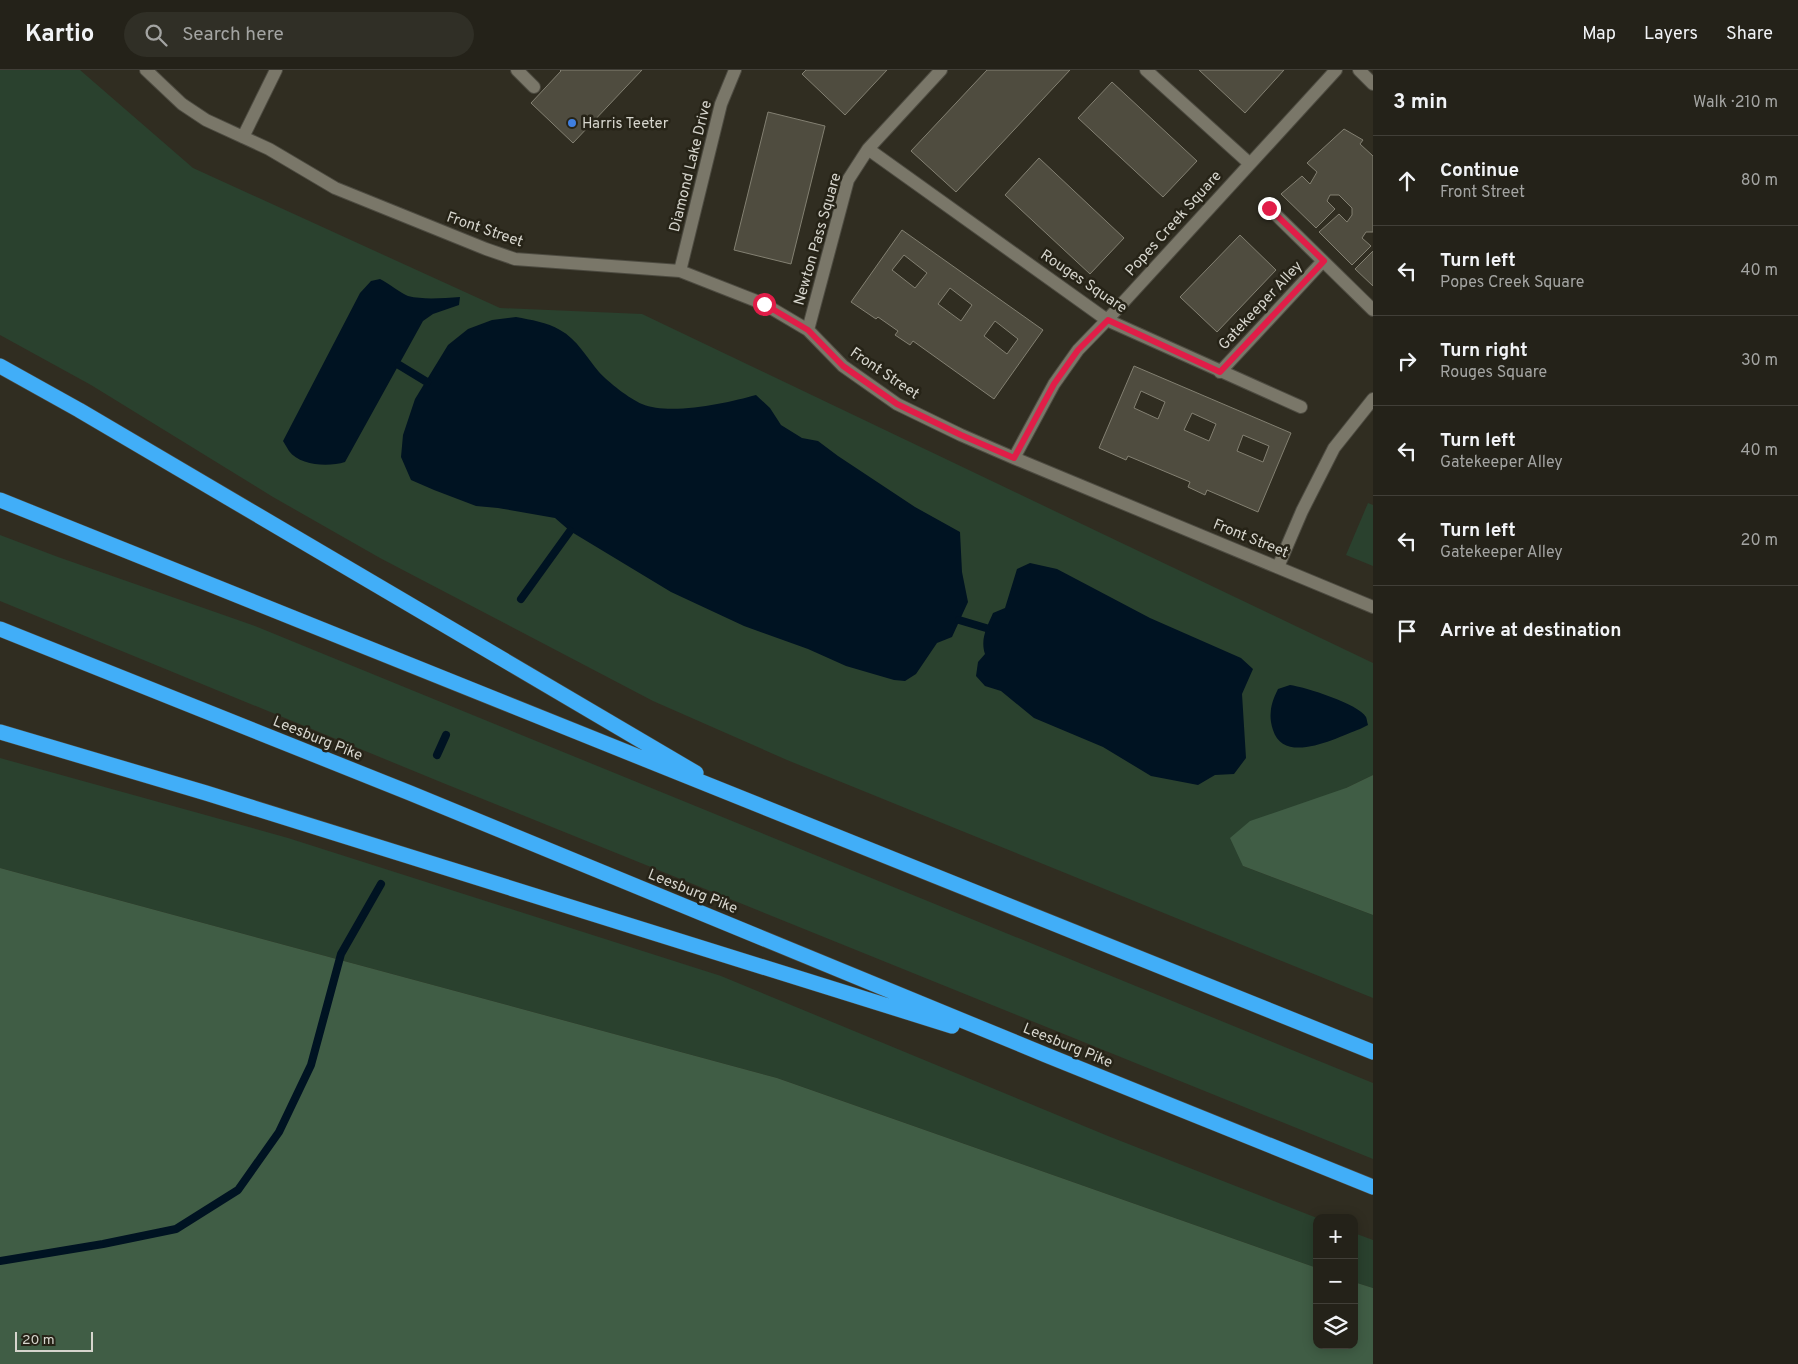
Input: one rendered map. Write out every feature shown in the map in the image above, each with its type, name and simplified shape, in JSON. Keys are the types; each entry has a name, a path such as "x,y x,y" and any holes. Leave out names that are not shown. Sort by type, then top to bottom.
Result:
{"highway":[{"path":"0,366 87,415 740,799"},
{"path":"0,500 1373,1052"},
{"name":"Leesburg Pike","path":"0,629 428,801 1373,1187"},
{"path":"0,732 206,793 1046,1055"}],"street":[{"name":"Front Street","path":"146,70 182,104 206,120 269,150 335,188 486,250 515,259 680,271 764,304 808,330 843,366 897,404 1014,458 1373,607"},
{"path":"244,137 276,70"},
{"path":"517,70 534,87"},
{"name":"Diamond Lake Drive","path":"680,271 721,104 735,70"},
{"name":"Newton Pass Square","path":"808,330 848,180 868,149 941,70"},
{"path":"1146,70 1249,163"},
{"name":"Popes Creek Square","path":"1014,458 1054,384 1078,350 1108,320 1249,163 1336,70"},
{"path":"1359,70 1373,84"},
{"name":"Rouges Square","path":"868,149 1108,320 1301,407"},
{"name":"Gatekeeper Alley","path":"1269,208 1373,310"},
{"name":"Gatekeeper Alley","path":"1220,372 1324,261"},
{"path":"1278,567 1302,511 1334,448 1373,399"}],"green space":[{"path":"0,70 80,70 193,168 500,308 642,314 1373,663 1373,775 1346,788 1243,866 1373,915 1373,998 787,760 653,701 380,558 273,497 91,385 0,335"},
{"path":"1368,503 1373,505 1373,566 1346,555"},
{"path":"0,535 255,626 1373,1083 1373,1159 443,783 0,601"},
{"path":"0,758 288,838 721,976 1108,1136 1313,1216 1313,1267 777,1078 0,868"},
{"path":"1373,775 1373,915 1243,866 1230,838 1250,821 1346,788"},
{"path":"0,868 777,1078 1313,1267 1313,1349 1358,1349 1358,1283 1373,1288 1373,1364 0,1364"},
{"path":"1358,1234 1373,1240 1373,1288 1358,1283"}],"water":[{"path":"380,279 408,296 427,298 460,297 459,305 433,314 423,321 345,462 323,465 300,460 289,451 283,441 360,293 371,281"},
{"path":"516,317 544,323 566,334 577,344 603,376 625,394 642,404 668,409 683,409 715,405 756,395 770,408 781,425 802,438 818,441 915,507 960,532 962,572 968,602 952,637 937,643 916,674 905,681 894,680 846,666 808,649 744,626 671,592 570,531 555,518 476,506 411,480 401,457 403,435 415,399 448,345 468,329 492,320"},
{"path":"1030,563 1057,569 1150,618 1241,658 1253,669 1242,694 1246,758 1234,774 1215,775 1198,785 1151,776 1103,747 1034,718 1001,691 985,686 976,676 978,662 985,654 983,643 987,628 993,613 1005,608 1017,569"},
{"path":"1290,685 1319,693 1353,707 1366,717 1368,725 1339,738 1312,746 1300,748 1288,746 1279,741 1273,730 1271,714 1272,704 1278,689"}],"building":[{"name":"Harris Teeter","path":"560,70 642,70 573,143 531,103"},
{"path":"806,70 887,70 845,115 802,74"},
{"path":"987,70 1070,70 956,192 911,151"},
{"path":"1199,70 1284,70 1245,113"},
{"path":"1112,82 1197,161 1163,197 1078,118"},
{"path":"768,112 825,126 791,264 734,250"},
{"path":"1344,129 1363,140 1360,144 1373,156 1373,232 1366,232 1362,238 1371,246 1352,265 1319,232 1339,214 1347,222 1352,215 1352,208 1339,195 1330,195 1327,201 1335,209 1316,228 1281,194 1302,176 1310,184 1317,172 1307,163"},
{"path":"1039,158 1124,238 1090,274 1005,195"},
{"path":"902,230 1043,330 994,399 913,341 910,345 895,335 898,331 878,317 876,319 851,302","holes":["904,255 927,273 915,288 892,270","950,288 972,305 961,321 938,304","995,321 1018,339 1007,354 984,336"]},
{"path":"1240,235 1276,270 1217,332 1180,297"},
{"path":"1373,251 1373,286 1355,269"},
{"path":"1134,366 1291,433 1258,512 1207,490 1205,495 1188,487 1190,482 1128,456 1126,460 1099,448","holes":["1141,391 1165,402 1158,419 1134,408","1192,413 1216,424 1209,441 1184,430","1243,435 1269,446 1263,462 1237,451"]}],"waterway":[{"path":"399,365 427,382"},
{"path":"521,599 570,531"},
{"path":"959,620 986,628"},
{"path":"437,755 446,735"},
{"path":"0,1261 103,1244 176,1229 238,1190 279,1132 311,1065 341,954 381,884"}],"place":[{"name":"Harris Teeter","path":"572,123"}],"route":[{"path":"764,304 808,330 843,366 897,404 1014,458 1054,384 1078,350 1108,320 1220,372 1324,261 1269,208"}]}
